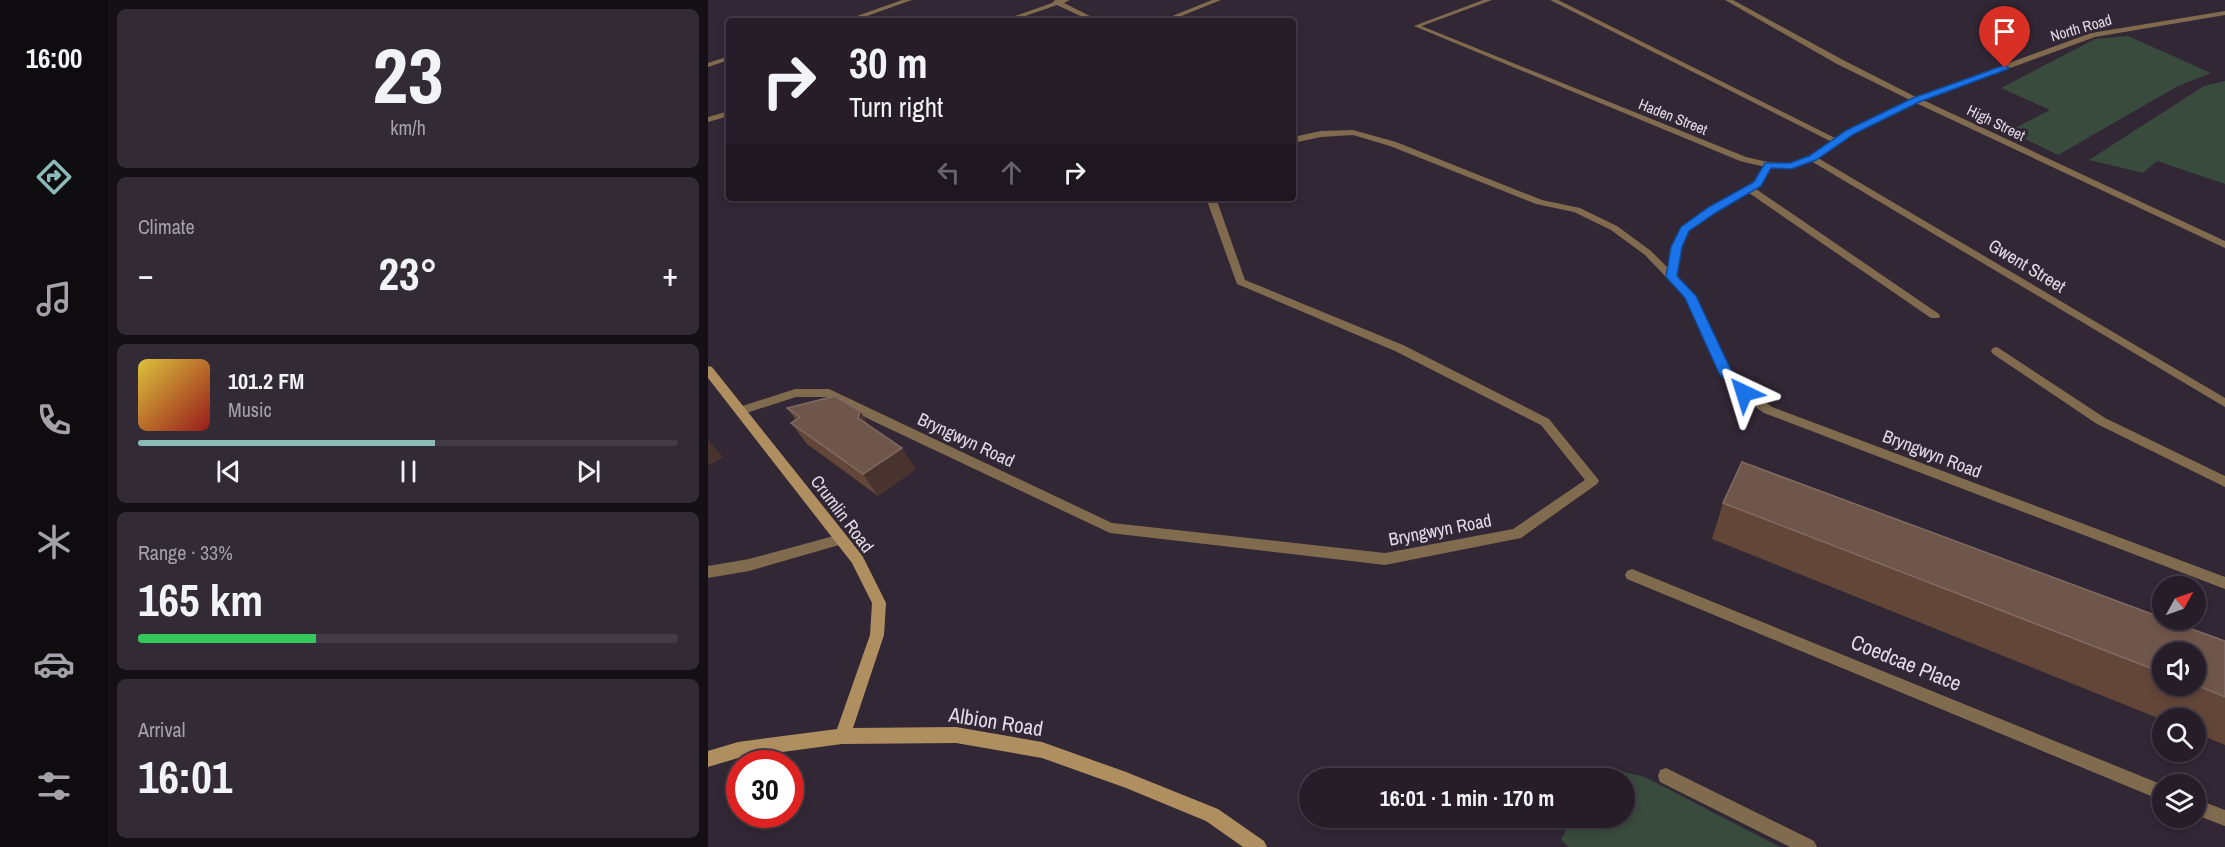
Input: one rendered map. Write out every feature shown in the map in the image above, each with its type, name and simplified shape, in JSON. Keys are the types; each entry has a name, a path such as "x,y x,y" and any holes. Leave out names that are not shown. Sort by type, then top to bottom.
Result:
{"street":[{"path":"855,18 909,0"},
{"path":"1012,18 1055,2 1067,0"},
{"path":"1171,18 1218,0"},
{"name":"Haden Street","path":"1489,0 1417,26 1709,146 1743,159 1768,165 1791,166 1812,158 1837,141 1916,100"},
{"path":"1553,0 1837,141"},
{"name":"High Street","path":"1728,0 1840,62 1916,100 2225,244"},
{"path":"1055,2 1090,18"},
{"name":"North Road","path":"1916,100 2094,35 2225,13"},
{"path":"708,65 726,59"},
{"path":"708,120 726,114"},
{"name":"Bryngwyn Road","path":"1296,139 1321,134 1353,132 1393,144 1539,202 1577,210 1614,228 1648,253 1690,296 1726,373 1744,393 1768,410 2225,583"},
{"name":"Gwent Street","path":"1812,158 2225,403"},
{"path":"1671,277 1677,247 1684,229 1713,209 1758,184 1768,165"},
{"path":"1750,189 1935,316"},
{"name":"Bryngwyn Road","path":"740,411 795,393 829,393 1110,528 1385,559 1516,534 1593,481 1545,423 1400,348 1240,282 1211,201"},
{"path":"1997,351 2101,420 2225,482"},
{"name":"Crumlin Road","path":"708,370 857,559 879,603 877,635 842,736"},
{"path":"708,572 749,565 841,539"},
{"name":"Coedcae Place","path":"1632,575 2152,788"},
{"name":"Albion Road","path":"708,759 738,750 842,736 956,735 1042,750 1126,780 1212,815 1258,847"},
{"path":"1666,776 1808,847"},
{"path":"2206,811 2225,818"}],"green space":[{"path":"2128,36 2211,73 2178,86 2058,155 2009,131 2050,110 2001,88 2095,39"},
{"path":"2225,81 2225,184 2157,161 2143,173 2089,160 2204,86"},
{"path":"1635,775 1645,777 1780,847 1569,847 1561,840 1567,828 1635,828"}],"building":[{"path":"835,396 860,411 858,418 902,448 863,474 791,423 800,417 787,408"},
{"path":"1742,462 2152,614 2152,630 2195,630 2225,641 2225,697 2206,689 2206,642 2152,642 2152,669 1723,503"}],"route":[{"path":"1744,393 1726,373 1690,296 1671,277 1677,247 1684,229 1713,209 1758,184 1768,165 1791,166 1812,158 1851,132 1916,100 2005,68"}]}
